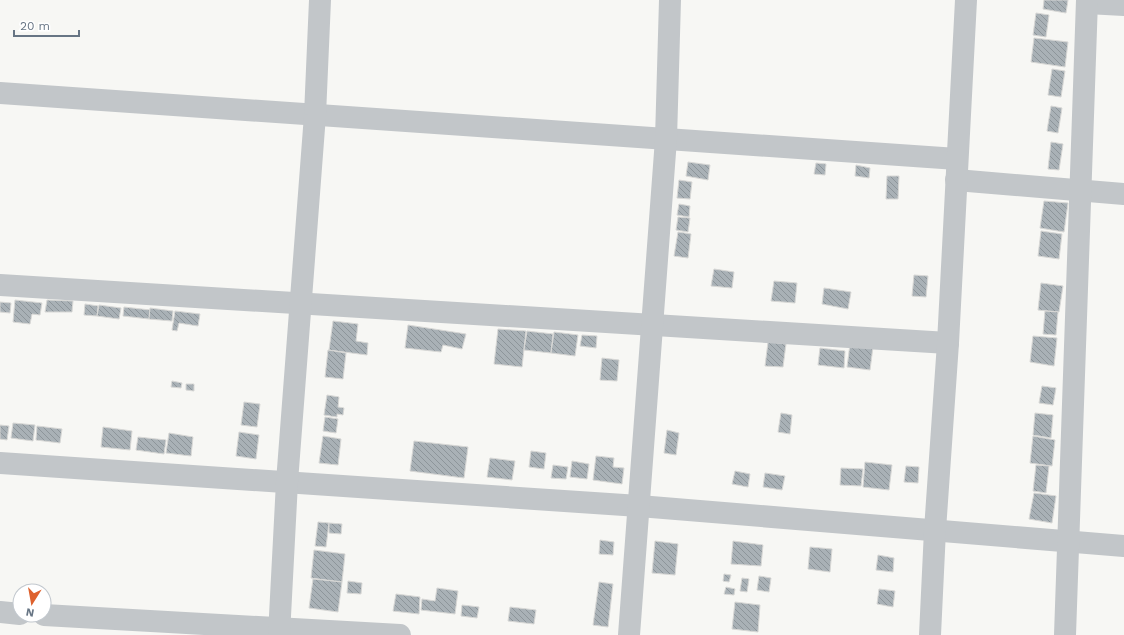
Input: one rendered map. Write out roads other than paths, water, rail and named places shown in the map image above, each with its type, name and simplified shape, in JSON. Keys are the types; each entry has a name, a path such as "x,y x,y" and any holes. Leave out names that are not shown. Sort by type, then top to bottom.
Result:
{"street":[{"path":"280,632 287,482 315,115 320,0"},
{"path":"629,635 666,139 670,0"},
{"path":"930,635 935,530 948,343 966,0"},
{"path":"1065,635 1070,540 1087,2 1124,5"},
{"path":"0,93 666,139 957,169 1081,190 1124,194"},
{"path":"0,285 948,343"},
{"path":"0,463 639,506 1070,540 1124,546"},
{"path":"0,612 12,613"},
{"path":"52,616 280,632 400,635"}]}
